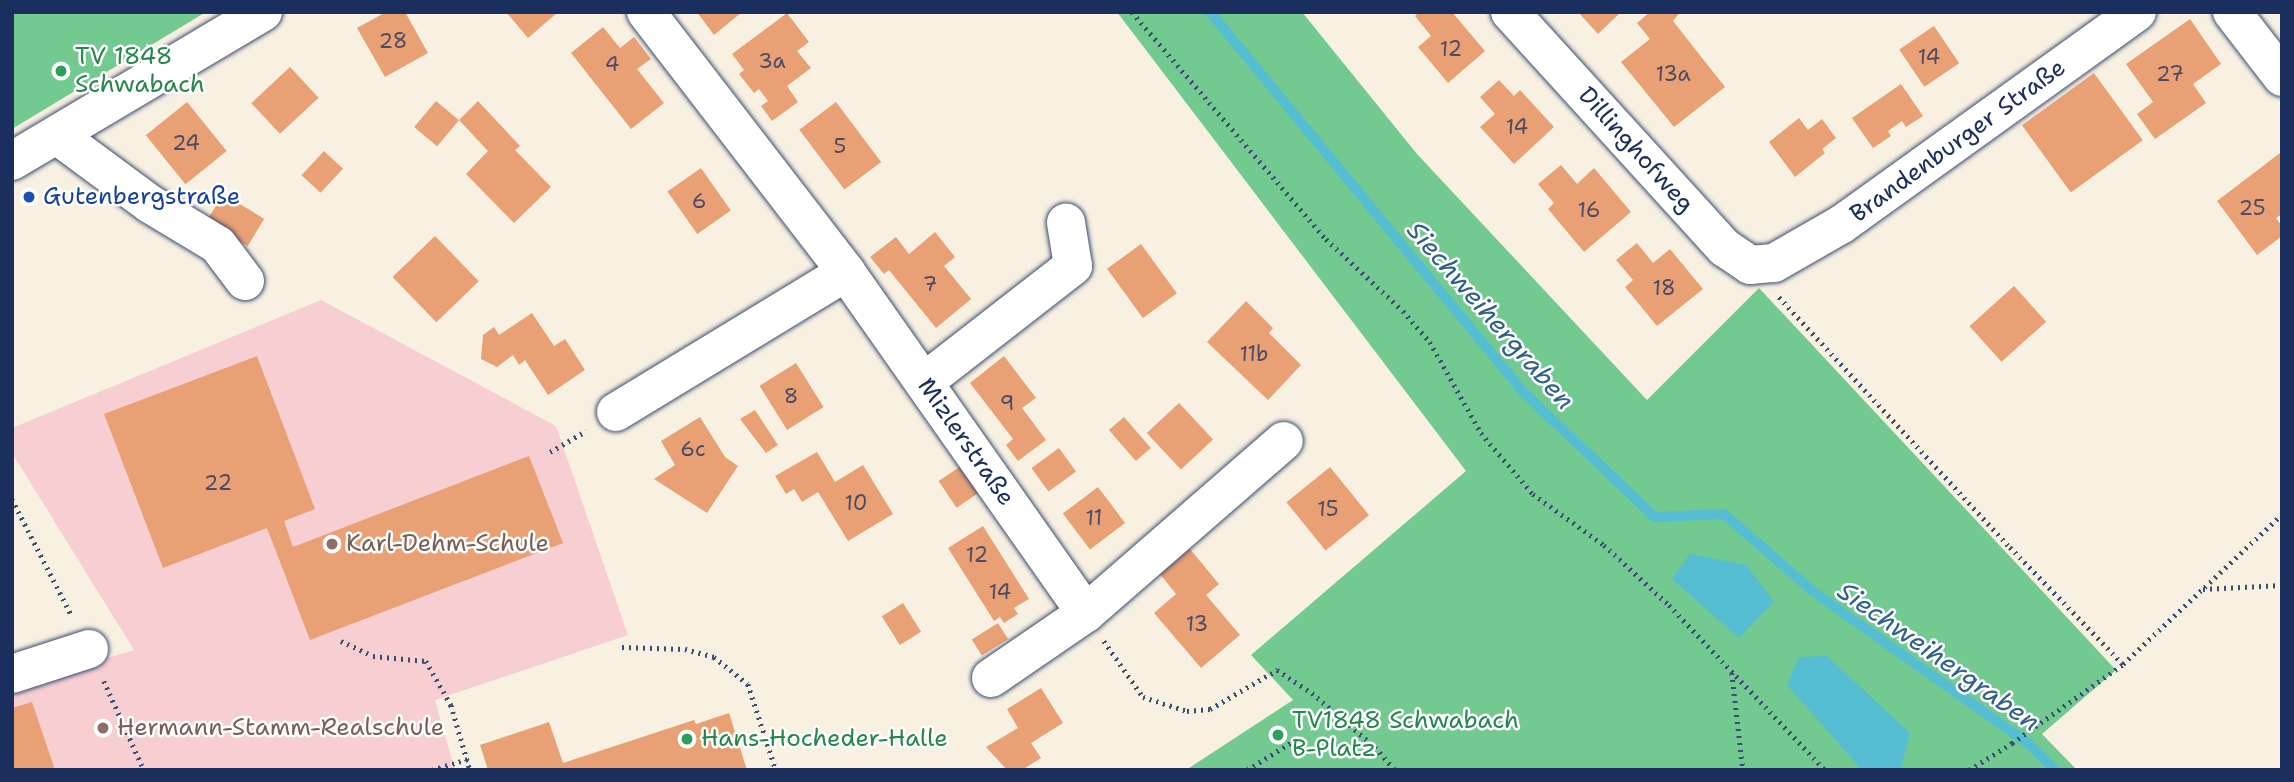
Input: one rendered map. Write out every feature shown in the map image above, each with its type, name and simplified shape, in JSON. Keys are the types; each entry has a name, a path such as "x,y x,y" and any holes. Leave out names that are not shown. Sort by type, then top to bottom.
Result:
{"street":[{"path":"12,161 263,12"},
{"name":"Mizlerstraße","path":"646,12 846,272 1087,612"},
{"name":"Dillinghofweg","path":"1510,12 1725,248 1762,264"},
{"name":"Brandenburger Straße","path":"1762,264 1842,224 2137,12"},
{"path":"2232,12 2282,77"},
{"path":"58,136 150,204 218,245 245,281"},
{"path":"924,383 1073,266 1066,223"},
{"path":"616,412 846,272"},
{"path":"991,678 1087,612 1284,441"},
{"path":"12,674 89,649"}],"path":[{"path":"1132,12 1326,239 1403,311 1430,342 1481,433 1533,494 1604,545 1669,606 1825,770"},
{"path":"1762,264 2010,548 2123,663"},
{"path":"550,452 616,412"},
{"path":"12,499 89,649 144,770"},
{"path":"1969,770 2012,743 2123,663 2282,514"},
{"path":"2202,589 2282,584"},
{"path":"1087,612 1143,697 1186,711 1210,709 1277,670 1312,693 1375,747 1395,770"},
{"path":"341,640 373,656 426,661 451,705 470,770"},
{"path":"622,647 685,649 714,657 748,684 776,770"},
{"path":"1732,672 1744,770"},
{"path":"1247,770 1295,740"},
{"path":"432,770 467,759"}],"shaded area":[{"name":"Karl-Dehm-Schule","path":"321,300 556,426 628,635 435,700 455,770 12,770 12,687 134,650 12,453 12,428"}],"green space":[{"name":"TV 1848 Schwabach","path":"12,12 206,12 12,129"},
{"path":"1117,12 1302,12 1417,154 1647,400 1759,288 2116,670 2042,734 2077,770 1186,770 1293,700 1251,655 1466,471"}],"water":[{"path":"1690,554 1746,565 1774,602 1739,638 1672,579"},
{"path":"1827,656 1910,733 1901,768 1862,770 1787,685 1799,657"}],"building":[{"path":"386,12 405,12 428,53 385,77 357,28"},
{"path":"506,12 558,12 528,38"},
{"path":"697,12 742,12 714,35"},
{"path":"1419,12 1452,12 1485,51 1448,83 1418,47 1431,36 1415,16"},
{"path":"1578,12 1621,12 1598,34"},
{"path":"1650,12 1680,12 1673,21 1725,87 1674,127 1621,62 1650,39 1637,23"},
{"path":"787,13 809,42 797,51 811,68 787,86 798,102 772,121 761,106 768,101 759,89 754,93 739,74 744,70 732,54"},
{"path":"2190,19 2221,64 2193,84 2206,103 2155,139 2137,114 2153,102 2126,64"},
{"path":"1934,26 1959,63 1924,87 1899,49"},
{"path":"603,27 620,48 634,37 651,59 637,69 664,103 631,129 571,53"},
{"path":"290,67 319,98 280,134 251,103"},
{"path":"2094,73 2143,140 2071,192 2022,125"},
{"path":"1499,80 1514,96 1520,90 1554,127 1514,164 1480,127 1495,114 1480,97"},
{"path":"1901,84 1923,116 1906,127 1902,121 1888,131 1891,136 1873,148 1852,118"},
{"path":"436,101 459,120 437,146 414,127"},
{"path":"478,101 520,146 515,150 551,187 514,223 466,174 488,151 459,120"},
{"path":"187,102 227,151 185,184 146,135"},
{"path":"836,102 881,162 844,190 799,130"},
{"path":"1799,118 1808,130 1822,119 1836,138 1822,149 1825,153 1795,177 1769,142"},
{"path":"324,151 343,169 321,193 301,175"},
{"path":"2280,153 2282,214 2276,218 2282,226 2282,236 2257,255 2217,201"},
{"path":"1561,165 1577,184 1594,168 1631,212 1584,252 1548,209 1554,203 1538,184"},
{"path":"701,168 731,211 697,234 667,192"},
{"path":"223,194 264,219 248,246 207,221"},
{"path":"935,232 955,257 944,266 971,299 936,328 889,270 884,274 870,257 896,237 909,254"},
{"path":"435,236 479,281 436,322 393,277"},
{"path":"1637,243 1653,263 1670,249 1703,289 1657,326 1625,287 1633,280 1616,260"},
{"path":"1141,244 1177,293 1143,318 1107,269"},
{"path":"2014,286 2046,322 2002,362 1969,326"},
{"path":"1246,301 1273,328 1269,333 1301,365 1268,400 1207,342"},
{"path":"532,313 554,346 565,339 585,370 548,395 525,360 519,365 513,355 497,367 481,359 483,335 494,327 499,335"},
{"name":"Karl-Dehm-Schule","path":"257,356 315,509 284,521 293,547 529,456 563,543 310,640 267,528 163,568 104,414"},
{"path":"1004,356 1036,398 1022,408 1046,440 1018,461 1006,445 1013,439 970,383"},
{"path":"796,363 824,407 787,430 760,386"},
{"path":"1179,403 1213,440 1181,470 1147,433"},
{"path":"755,410 778,445 766,453 740,419"},
{"path":"700,417 725,457 738,466 707,513 654,479 675,465 661,441"},
{"path":"1124,417 1151,448 1136,461 1109,430"},
{"path":"1059,448 1076,471 1049,491 1031,468"},
{"path":"817,452 835,482 863,465 893,514 848,541 818,492 802,502 794,489 786,494 775,476"},
{"path":"961,466 979,493 957,508 939,481"},
{"path":"1330,467 1369,515 1325,550 1286,502"},
{"path":"1098,487 1125,523 1090,549 1063,513"},
{"path":"983,526 1029,599 1014,608 1018,614 1004,623 1000,617 994,621 948,548"},
{"path":"1190,549 1219,584 1206,595 1240,635 1201,668 1154,613 1176,594 1160,574"},
{"path":"903,603 921,632 900,645 882,616"},
{"path":"998,623 1008,639 982,656 972,639"},
{"path":"1041,688 1063,723 1031,743 1041,758 1022,770 1007,770 986,747 1018,728 1007,709"},
{"path":"32,702 55,770 12,770 12,708"},
{"name":"Hans-Hocheder-Halle","path":"729,713 747,770 488,770 480,745 549,722 563,763 694,720 696,724"}],"waterway":[{"name":"Siechweihergraben","path":"1210,12 1522,391 1655,517 1724,514 1815,593 2028,743 2055,770"}],"place":[{"name":"TV 1848 Schwabach","path":"61,71"},
{"name":"Gutenbergstraße","path":"29,197"},
{"name":"Karl-Dehm-Schule","path":"332,544"},
{"name":"Hermann-Stamm-Realschule","path":"103,728"},
{"name":"TV1848 Schwabach B-Platz","path":"1278,735"},
{"name":"Hans-Hocheder-Halle","path":"687,739"}]}
